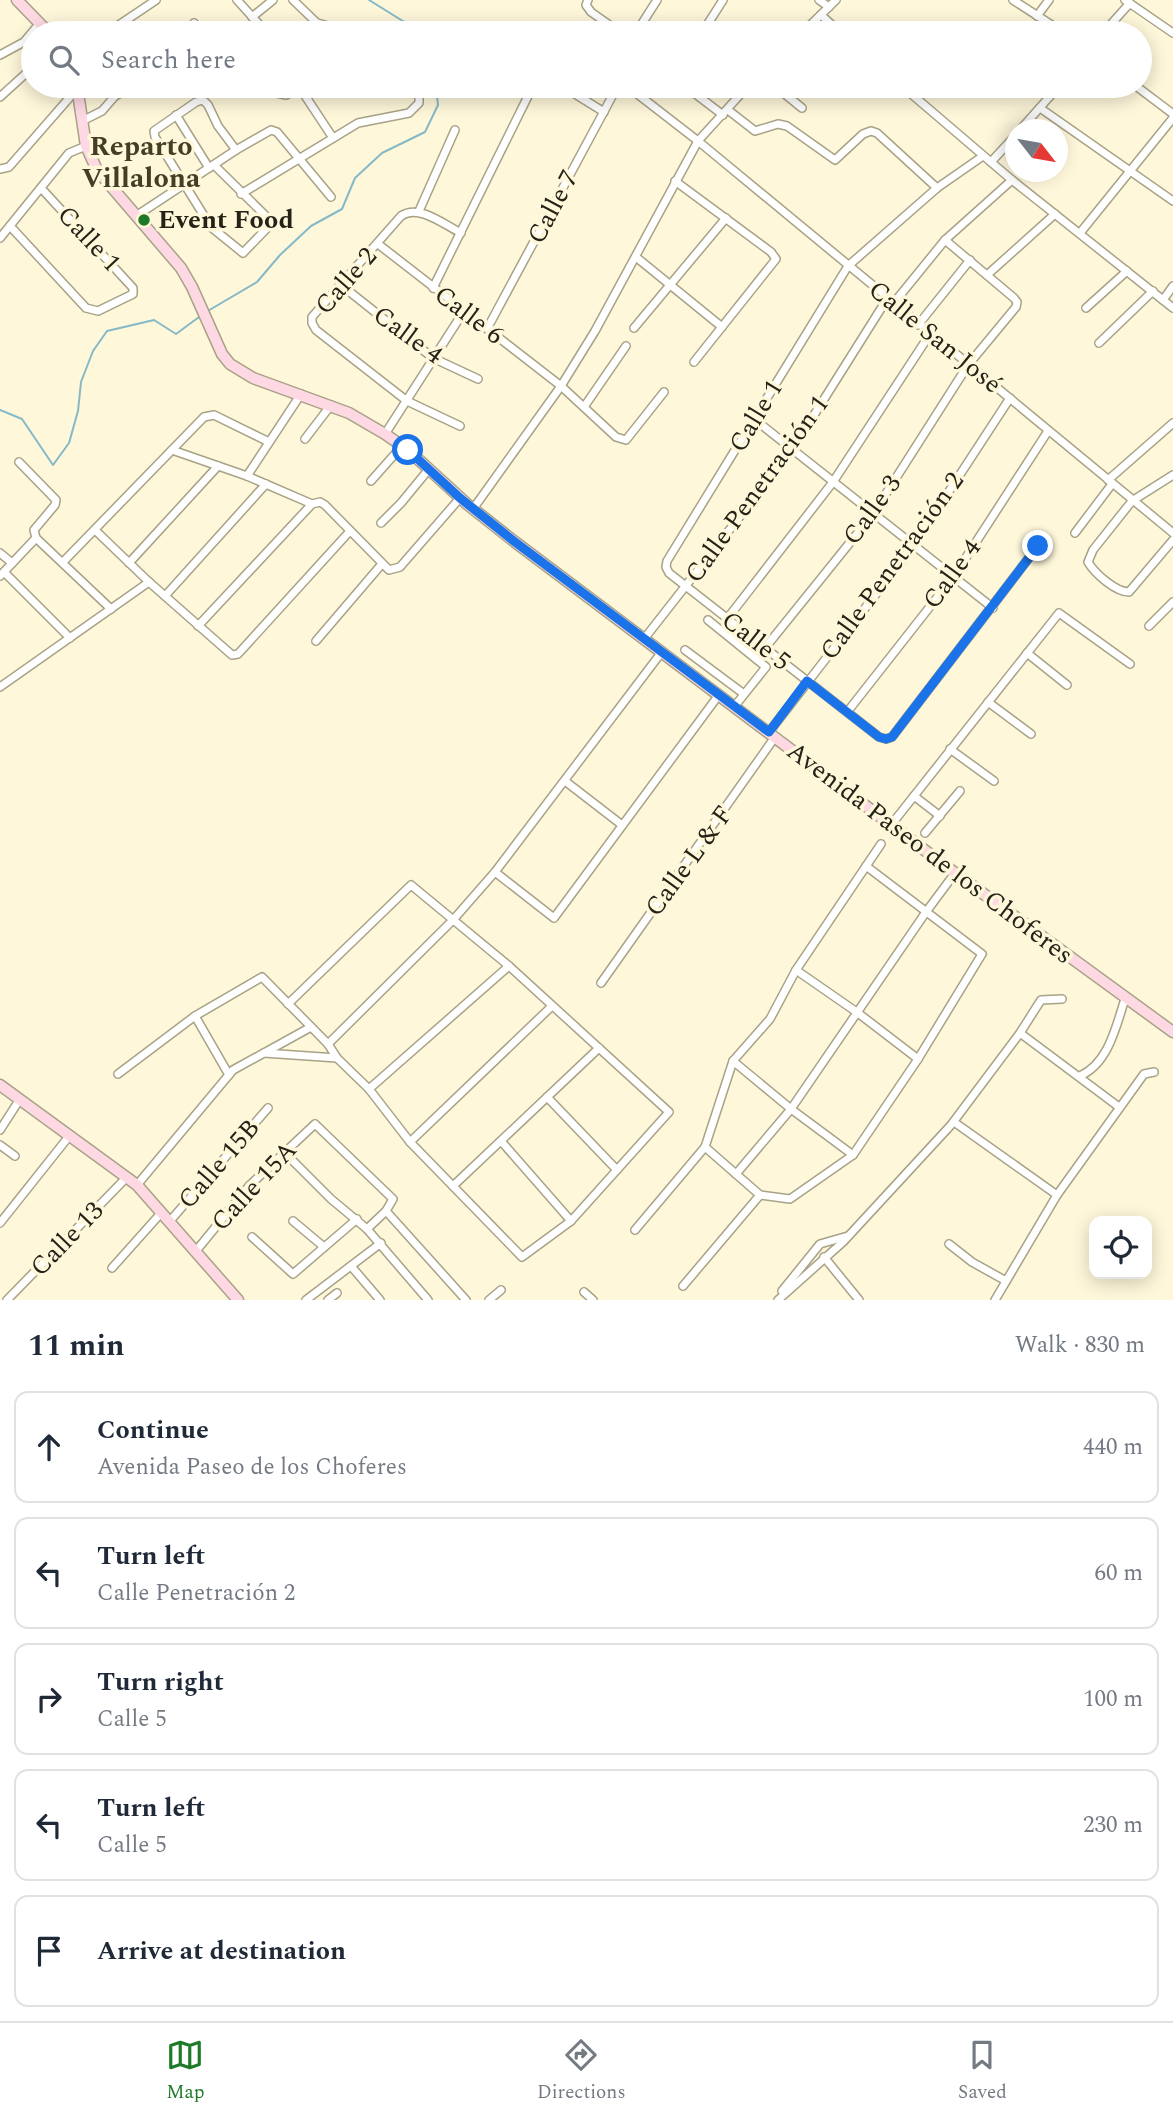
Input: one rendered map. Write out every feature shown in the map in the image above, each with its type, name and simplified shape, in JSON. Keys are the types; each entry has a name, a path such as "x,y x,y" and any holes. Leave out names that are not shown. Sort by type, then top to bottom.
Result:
{"street":[{"path":"17,0 38,21"},
{"path":"125,21 156,0"},
{"path":"237,0 256,21"},
{"path":"252,17 273,0"},
{"path":"293,0 315,21"},
{"path":"588,0 586,5 591,12 604,21"},
{"path":"644,21 657,0"},
{"path":"710,21 723,0"},
{"path":"819,0 829,7"},
{"path":"815,21 836,0"},
{"path":"1013,0 1045,21"},
{"path":"1037,16 1049,0"},
{"path":"1112,21 1127,1 1173,33"},
{"path":"821,15 828,21"},
{"path":"0,55 21,44"},
{"path":"0,97 21,77"},
{"path":"0,169 9,167 17,159 68,98"},
{"name":"Avenida Paseo de los Choferes","path":"79,98 86,146 97,170 181,268 222,354 234,368 253,378 331,405 402,446 473,509 661,653 1173,1032"},
{"path":"84,120 102,111 113,98"},
{"path":"309,98 333,138"},
{"path":"241,194 358,123 409,113 419,103 419,98"},
{"path":"433,288 527,98"},
{"path":"581,98 604,112"},
{"name":"Calle 7","path":"487,329 612,98"},
{"path":"642,98 698,141"},
{"path":"704,98 755,131 778,124 787,126 835,160 863,134 872,131 937,188"},
{"path":"473,509 561,386 595,331 698,141 738,98"},
{"path":"790,98 802,108"},
{"path":"916,98 1005,174"},
{"path":"1030,119 1049,98"},
{"path":"1080,233 1173,116 1151,98"},
{"path":"176,115 211,167 271,223 243,253 211,228 154,134 156,128 176,115 196,102 203,100 236,150"},
{"path":"1040,108 1173,201"},
{"path":"136,216 266,131 275,130 331,197"},
{"path":"456,130 419,211 461,233"},
{"name":"Calle San José","path":"698,141 1173,533"},
{"path":"0,237 69,153 86,146"},
{"path":"991,162 1005,147"},
{"name":"Calle 1","path":"666,567 667,561 848,266 937,188 983,156"},
{"path":"676,181 771,252 776,259 694,362"},
{"name":"Calle Penetración 1","path":"644,639 792,450 890,302 946,240 1010,182"},
{"path":"1015,182 1173,308"},
{"name":"Calle 1","path":"10,226 89,310 98,311 131,296 133,288 41,188"},
{"name":"Calle 2","path":"419,211 408,211 401,216 312,317 312,323 316,330 407,401 460,426"},
{"path":"946,240 987,275 1055,214"},
{"path":"634,328 726,218"},
{"name":"Calle 6","path":"378,244 561,386 616,437 626,440 664,392"},
{"path":"636,257 722,327"},
{"path":"918,325 970,260"},
{"path":"1086,308 1127,271"},
{"name":"Calle 3","path":"765,648 873,514 968,365 1016,307 1014,298 987,275"},
{"name":"Calle 4","path":"341,285 433,358 478,379"},
{"path":"1163,300 1173,286"},
{"path":"1099,343 1153,291"},
{"path":"385,434 464,311"},
{"path":"727,618 833,482 930,334"},
{"path":"584,407 626,346"},
{"path":"247,476 301,394"},
{"name":"Calle Penetración 2","path":"772,735 807,681 914,545 1010,398"},
{"path":"305,439 331,405"},
{"path":"63,562 204,417 214,415 269,442"},
{"path":"754,419 993,608"},
{"path":"1075,533 1110,482 1173,423"},
{"name":"Calle 4","path":"848,711 954,576 1048,431"},
{"path":"371,481 402,446"},
{"path":"172,450 247,476 312,504"},
{"path":"19,461 56,500 55,505 34,530 36,538 111,609"},
{"path":"129,563 218,466"},
{"path":"381,523 429,470"},
{"path":"1173,475 1132,501 1089,555 1088,562 1092,569 1119,590 1129,593 1173,540"},
{"path":"165,596 266,484"},
{"path":"198,626 312,504 320,502 324,505 389,570 401,567 460,498"},
{"path":"95,530 232,655 239,654 349,531"},
{"path":"36,538 2,574 70,638"},
{"name":"Calle 5","path":"666,567 669,573 807,681 879,737 886,739 892,737 1038,546"},
{"path":"0,553 12,564"},
{"path":"316,640 382,565"},
{"path":"0,687 149,582"},
{"path":"1149,626 1173,601"},
{"path":"891,825 1059,612 1130,664"},
{"path":"708,620 765,664 765,669 734,708"},
{"path":"685,650 744,694"},
{"path":"328,1044 453,920 495,872 661,653"},
{"path":"1027,653 1067,685"},
{"path":"495,872 554,918 718,696"},
{"path":"988,702 1031,734"},
{"name":"Calle L & F","path":"601,983 772,735"},
{"path":"950,749 994,781"},
{"path":"565,781 622,825"},
{"path":"925,833 960,791"},
{"path":"914,796 940,816"},
{"path":"635,1230 705,1147 733,1061 770,1018 796,970 881,844"},
{"path":"705,1147 760,1195 790,1199 852,1155 918,1059 982,954 866,866"},
{"path":"736,1174 791,1109 955,873"},
{"path":"118,1074 195,1016 262,977 369,1089 410,1142 522,1256 571,1220 669,1112 509,966 411,885 288,1004"},
{"path":"369,1089 509,966"},
{"path":"796,970 918,1059"},
{"path":"777,1300 849,1235 954,1122 1041,1000 1062,999"},
{"path":"1080,1076 1091,1071 1109,1046 1125,999"},
{"path":"410,1142 552,1006"},
{"path":"195,1016 229,1074"},
{"path":"137,1185 229,1074 312,1027"},
{"path":"1020,1033 1119,1107"},
{"path":"453,1186 599,1048"},
{"path":"264,1053 337,1058"},
{"path":"733,1061 852,1155"},
{"path":"995,1300 1057,1195 1143,1074 1154,1072"},
{"path":"0,1086 137,1185 238,1300"},
{"path":"547,1097 617,1170"},
{"path":"0,1130 20,1099"},
{"name":"Calle 15B","path":"170,1221 268,1108"},
{"path":"954,1122 1057,1195"},
{"name":"Calle 15A","path":"196,1251 248,1186 315,1124 391,1196 392,1203 386,1211"},
{"path":"0,1223 70,1135"},
{"path":"501,1141 571,1220"},
{"path":"0,1145 15,1156"},
{"path":"284,1152 331,1199 381,1243 428,1300"},
{"name":"Calle 13","path":"7,1300 126,1178"},
{"path":"683,1286 760,1195"},
{"path":"367,1229 386,1211 466,1300"},
{"path":"112,1268 162,1212"},
{"path":"251,1237 291,1273 356,1219"},
{"path":"293,1221 324,1247"},
{"path":"777,1300 820,1244 849,1235"},
{"path":"306,1300 381,1243"},
{"path":"949,1244 972,1262 1006,1281"},
{"path":"824,1258 859,1300"},
{"path":"351,1266 380,1300"},
{"path":"489,1300 501,1290"},
{"path":"584,1292 593,1300"},
{"path":"328,1300 337,1293"}],"waterway":[{"path":"369,0 403,21"},
{"path":"206,312 257,282 280,255 311,226 342,209 355,178 382,153 425,132 438,105 437,98"},
{"path":"0,410 22,419 53,465 69,443 78,411 81,382 93,351 107,331 154,320 176,334 199,317"}],"place":[{"name":"Event Food","path":"144,220"}],"district":[{"name":"Reparto Villalona","path":"141,162"}],"route":[{"path":"408,450 460,498 515,542 769,732 807,681 879,737 890,739 1038,546"}]}
